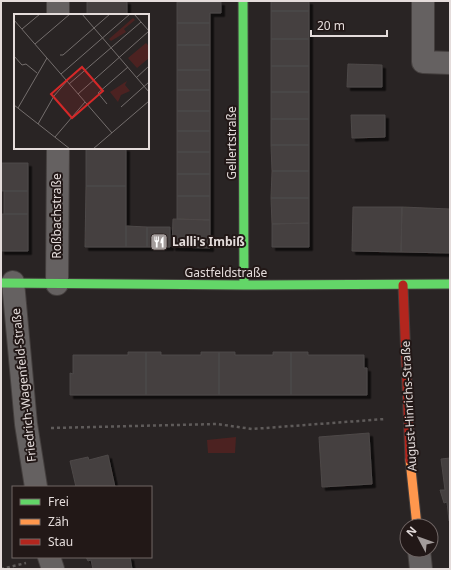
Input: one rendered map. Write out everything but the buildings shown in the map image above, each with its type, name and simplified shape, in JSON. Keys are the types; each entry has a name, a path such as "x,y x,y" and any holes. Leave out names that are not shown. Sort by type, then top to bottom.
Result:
{"street":[{"path":"58,1 58,14"},
{"name":"Gellertstraße","path":"243,1 244,285"},
{"path":"423,1 423,62 450,62"},
{"name":"Roßbachstraße","path":"57,284 58,149"},
{"name":"Gastfeldstraße","path":"7,282 57,284 244,285 450,284"},
{"name":"Friedrich-Wagenfeld-Straße","path":"7,282 36,486"},
{"name":"August-Hinrichs-Straße","path":"403,285 410,459 416,518"},
{"path":"50,558 53,569"},
{"path":"420,558 421,569"}],"path":[{"path":"26,424 52,428 217,424 252,429 409,417"}],"shaded area":[{"path":"236,437 235,453 208,453 207,440"}],"traffic: fast":[{"path":"243,1 244,285"},
{"path":"1,283 244,285 450,284"}],"traffic: slow":[{"path":"410,460 416,518"}],"traffic: jam":[{"path":"403,285 410,460"}],"place":[{"name":"Lalli's Imbiß","path":"159,242"}]}
